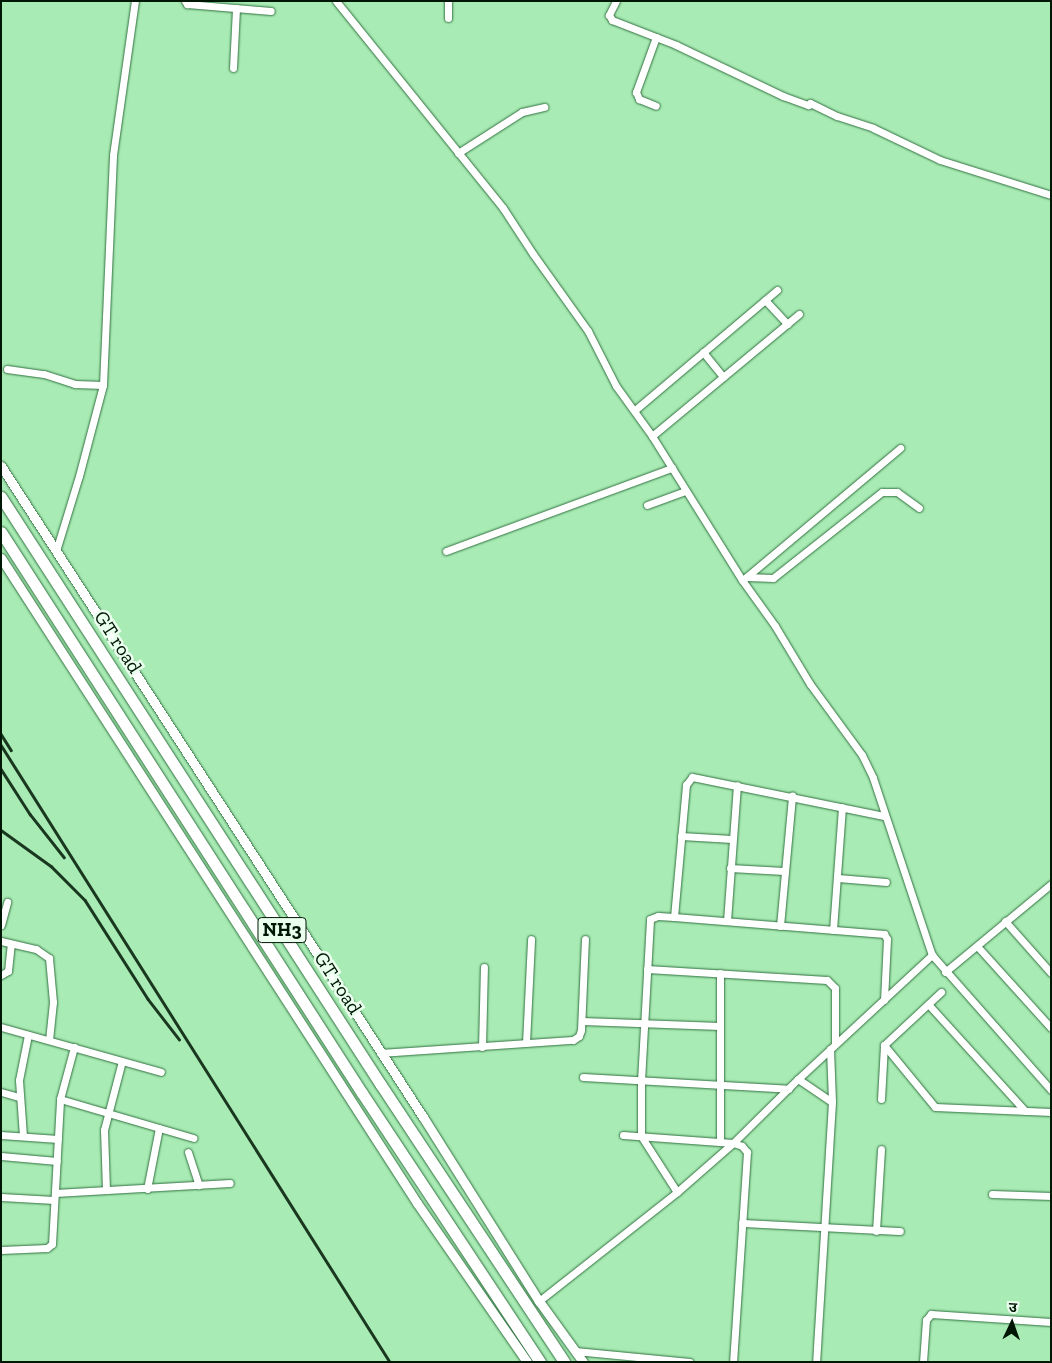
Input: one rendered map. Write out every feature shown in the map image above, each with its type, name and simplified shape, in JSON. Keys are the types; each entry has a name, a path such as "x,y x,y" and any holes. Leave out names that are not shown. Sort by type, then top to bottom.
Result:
{"highway":[{"name":"GT road","path":"1,497 381,1085 564,1362"},
{"name":"GT road","path":"1,532 357,1085 540,1362"}],"main road":[{"path":"1,466 539,1301 583,1362"},
{"path":"1,558 417,1203 527,1362"}],"street":[{"path":"56,551 79,476 103,385 112,164 120,92 135,1"},
{"path":"185,1 187,4 241,6 271,11"},
{"path":"336,1 502,208 588,330 616,386 652,436 685,491 744,578 810,684 862,755 873,778 884,816 932,955 1051,1090"},
{"path":"448,1 448,18"},
{"path":"616,1 610,16 612,20 656,37 783,96 868,126 940,160 1051,194"},
{"path":"233,68 241,6"},
{"path":"656,37 636,92 639,99 656,106"},
{"path":"458,153 522,112 544,107"},
{"path":"635,410 777,290"},
{"path":"765,300 787,324"},
{"path":"652,436 798,314"},
{"path":"703,352 723,377"},
{"path":"7,370 44,374 75,384 103,385"},
{"path":"744,578 900,448"},
{"path":"446,551 672,468"},
{"path":"647,505 685,491"},
{"path":"744,578 771,578 776,576 882,492 897,492 919,508"},
{"path":"674,917 688,780 698,777 884,816"},
{"path":"727,922 737,785"},
{"path":"780,926 792,796"},
{"path":"833,930 842,807"},
{"path":"681,836 732,839"},
{"path":"730,868 784,871"},
{"path":"838,878 886,882"},
{"path":"945,972 1051,884"},
{"path":"1,926 7,902"},
{"path":"678,1192 641,1136 644,1024 650,919 658,916 881,933 886,936 884,1000"},
{"path":"1005,921 1051,973"},
{"path":"380,1053 573,1040 579,1036 582,1021 585,938"},
{"path":"526,1043 532,939"},
{"path":"1,941 36,949 49,958 53,993 49,1040"},
{"path":"1,975 8,971 11,944"},
{"path":"976,946 1051,1028"},
{"path":"539,1301 678,1192 734,1143 798,1079 932,955"},
{"path":"482,1047 484,967"},
{"path":"647,969 831,982 835,988 832,1102 816,1362"},
{"path":"720,973 722,1085 720,1142"},
{"path":"881,1099 884,1045 941,992"},
{"path":"928,1004 1025,1111"},
{"path":"582,1021 720,1026"},
{"path":"1,1027 161,1072"},
{"path":"23,1136 18,1080 28,1035"},
{"path":"884,1045 935,1107 1051,1112"},
{"path":"1,1250 51,1246 60,1099 74,1047"},
{"path":"106,1190 103,1140 108,1112 122,1061"},
{"path":"582,1077 790,1089"},
{"path":"798,1079 832,1102"},
{"path":"1,1092 19,1096"},
{"path":"60,1099 193,1138"},
{"path":"147,1189 159,1128"},
{"path":"1,1135 58,1139"},
{"path":"623,1135 734,1143 742,1146 747,1152 733,1362"},
{"path":"876,1231 881,1149"},
{"path":"188,1152 199,1185"},
{"path":"1,1156 57,1161"},
{"path":"1,1197 55,1197 106,1190 230,1183"},
{"path":"992,1194 1051,1196"},
{"path":"742,1223 900,1231"},
{"path":"923,1362 926,1320 931,1314 1051,1322"},
{"path":"575,1351 689,1362"}],"railway":[{"path":"1,734 11,750"},
{"path":"1,745 390,1362"},
{"path":"1,769 30,814 64,857"},
{"path":"1,830 51,866 85,900 148,999 179,1039"}]}
